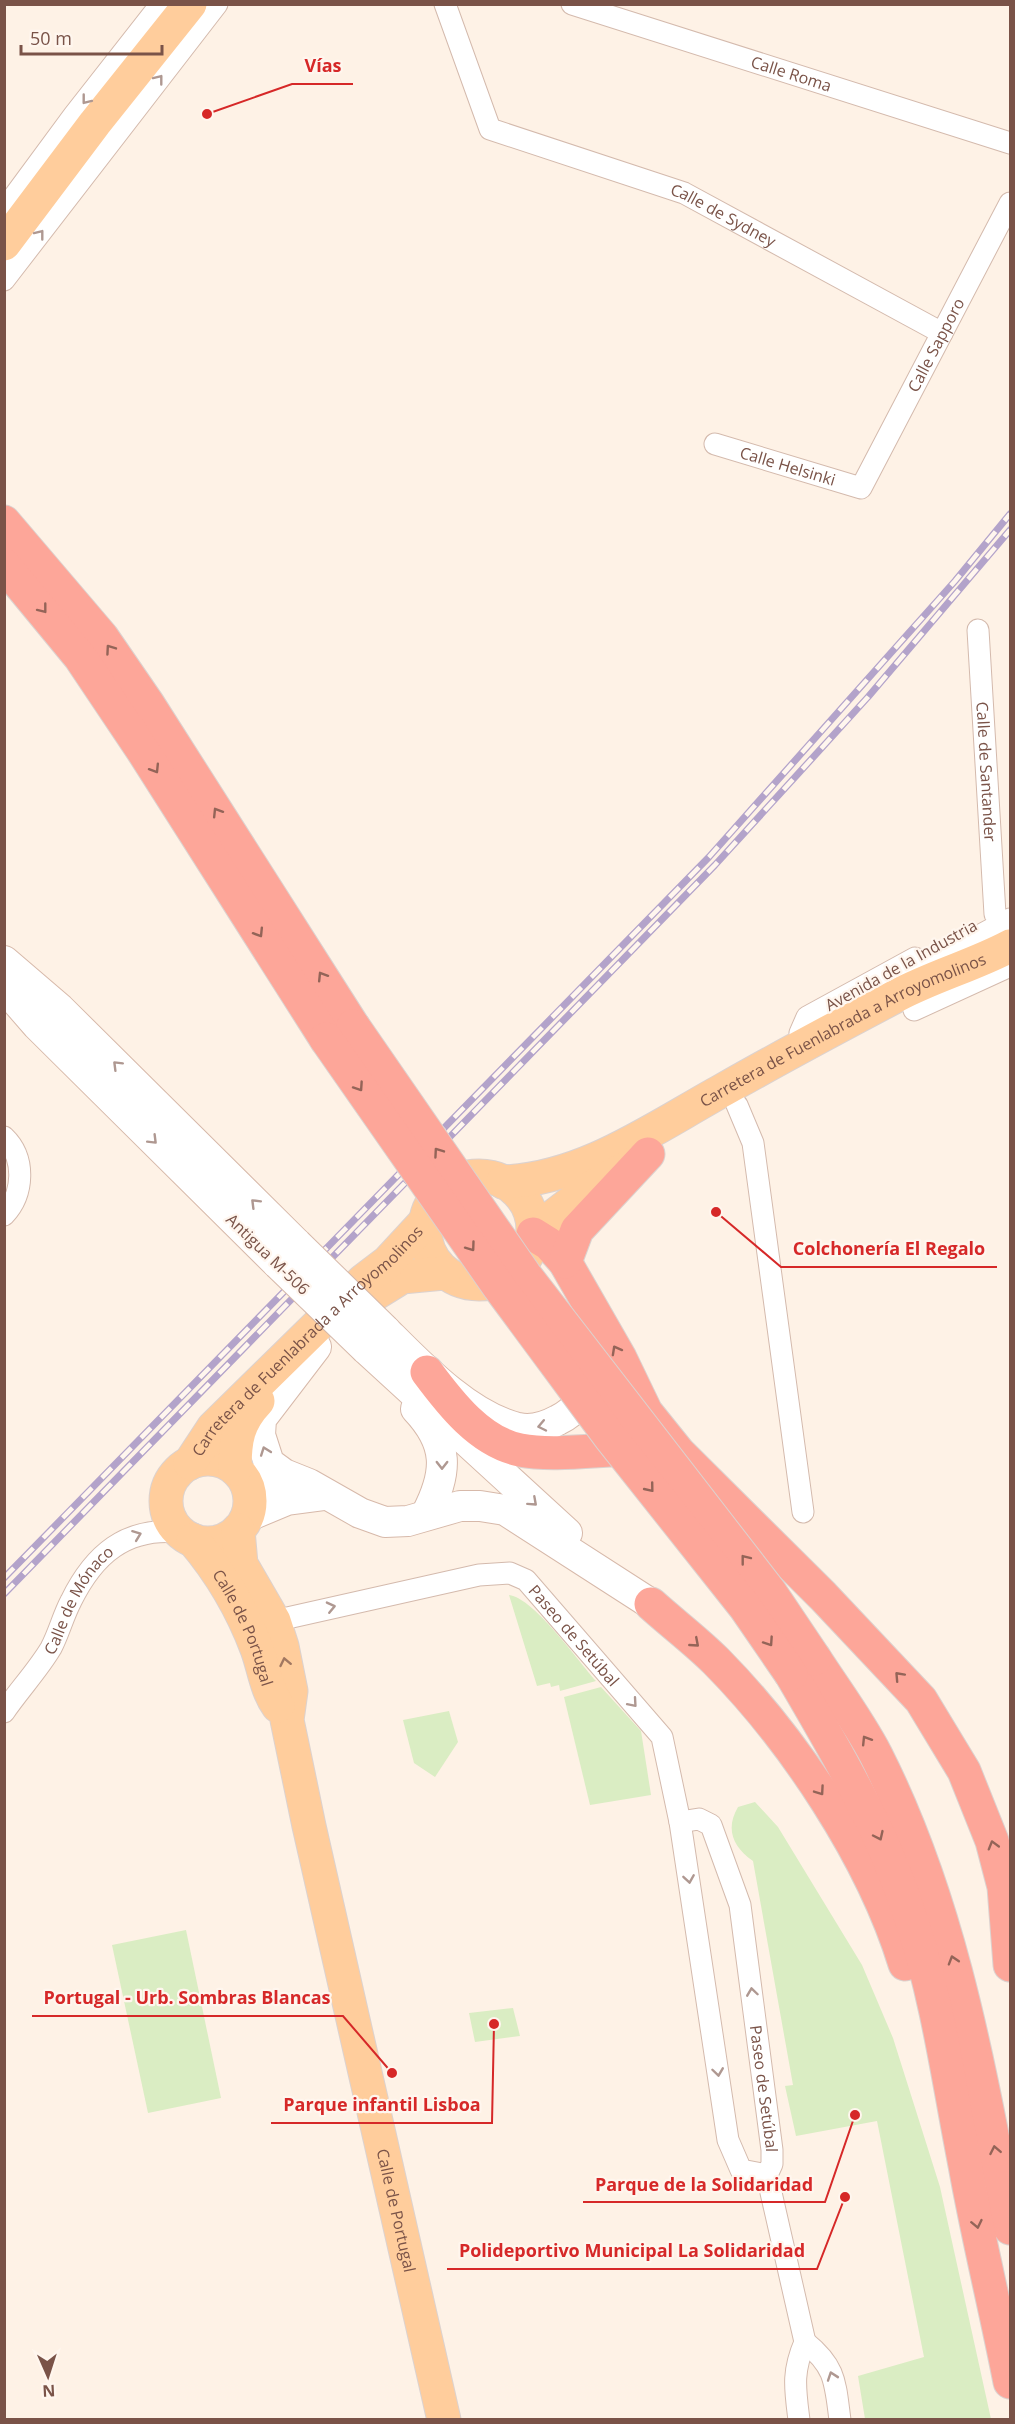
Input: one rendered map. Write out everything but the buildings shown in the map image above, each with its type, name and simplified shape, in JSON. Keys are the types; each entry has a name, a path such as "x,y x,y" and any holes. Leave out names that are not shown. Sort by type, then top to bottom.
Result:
{"highway":[{"path":"4,522 102,637 148,704 340,1032"},
{"path":"4,565 80,657 340,1032 770,1592 848,1771 884,1847 913,1922 941,2029 965,2167 1011,2382"},
{"path":"565,1262 577,1230 648,1154"},
{"path":"533,1233 549,1244 565,1262 620,1358 646,1412 679,1454 823,1596 921,1700 964,1771 992,1841 1004,1887 1011,1965"},
{"path":"427,1372 448,1401 491,1439 520,1450 622,1448 656,1449 679,1454"},
{"path":"651,1604 715,1661 777,1729 833,1810 871,1883 902,1956 965,2167"},
{"path":"803,1666 876,1755 926,1871 959,1979 1011,2228"}],"main road":[{"path":"4,244 190,4"},
{"path":"4,259 45,190"},
{"path":"974,965 1011,946"},
{"name":"Carretera de Fuenlabrada a Arroyomolinos","path":"533,1233 590,1188 648,1154 914,1010 974,965"},
{"name":"Carretera de Fuenlabrada a Arroyomolinos","path":"503,1182 527,1181 619,1149 901,993 974,965"},
{"path":"485,1176 514,1188 526,1203 533,1233 527,1256 515,1271 499,1281 480,1285 460,1282 444,1273 431,1257 425,1241 424,1222 429,1207 441,1191 456,1180 485,1176"},
{"name":"Carretera de Fuenlabrada a Arroyomolinos","path":"190,1462 213,1428 363,1281 388,1262 424,1222"},
{"name":"Carretera de Fuenlabrada a Arroyomolinos","path":"239,1473 236,1439 244,1417 373,1294 402,1277 444,1273"},
{"path":"213,1459 239,1473 250,1497 242,1523 218,1542 186,1536 168,1515 166,1494 174,1476 190,1462 213,1459"},
{"name":"Calle de Portugal","path":"242,1523 241,1564 274,1621 291,1691 287,1720"},
{"name":"Calle de Portugal","path":"186,1536 214,1565 241,1612 258,1651 272,1697 287,1720 444,2420"}],"street":[{"path":"4,210 74,115 161,4"},
{"path":"4,280 217,4"},
{"name":"Calle de Sydney","path":"445,4 490,129 684,193 942,333"},
{"name":"Calle Roma","path":"572,4 1011,143"},
{"name":"Calle Sapporo","path":"861,488 1011,203"},
{"name":"Calle Helsinki","path":"715,444 861,488"},
{"name":"Calle de Santander","path":"978,630 1005,913"},
{"name":"Avenida de la Industria","path":"558,1172 679,1098 800,1033 1005,913"},
{"path":"4,942 49,1017"},
{"name":"Antigua M-506","path":"4,961 49,1017 375,1339 553,1520 651,1604"},
{"path":"914,1010 1011,966"},
{"name":"Antigua M-506","path":"4,987 49,1017"},
{"path":"4,999 49,1017"},
{"path":"737,1106 753,1143 803,1512"},
{"path":"4,1137 19,1161 19,1190 4,1215"},
{"path":"375,1339 427,1372 491,1418 520,1429 545,1427 569,1415 585,1397 590,1371 586,1343 568,1306 549,1287 499,1281"},
{"path":"375,1339 426,1419 442,1450 444,1470 439,1491 427,1514"},
{"path":"316,1347 261,1419 260,1434 269,1463 284,1474 360,1513 385,1522 408,1521 460,1506 505,1510 651,1604"},
{"path":"239,1473 276,1485 317,1490"},
{"path":"242,1523 287,1500 317,1490"},
{"name":"Calle de Mónaco","path":"4,1712 50,1648 70,1601 92,1565 115,1545 141,1533 152,1530 186,1536"},
{"name":"Paseo de Setúbal","path":"241,1612 258,1619 274,1621 479,1575 510,1573 526,1580 662,1737 680,1822 728,2140 741,2170 767,2175"},
{"name":"Paseo de Setúbal","path":"680,1822 699,1820 711,1825 740,1905 772,2150 772,2164 767,2175 805,2342"},
{"path":"799,2420 794,2380 797,2361 805,2342 823,2357 834,2373 840,2420"}],"green space":[{"path":"509,1595 531,1607 543,1618 596,1681 560,1691 559,1685 551,1687 550,1683 537,1686"},
{"path":"601,1687 641,1731 651,1795 590,1805 564,1697"},
{"path":"449,1711 458,1742 435,1777 414,1763 403,1720"},
{"path":"755,1802 778,1827 862,1965 893,2038 940,2187 991,2419 865,2419 858,2376 924,2357 877,2121 796,2136 785,2086 793,2085 753,1861 740,1850 732,1830 734,1815 738,1807"},
{"path":"186,1930 221,2098 148,2113 112,1945"},
{"path":"513,2008 520,2036 475,2042 469,2013"}],"railway":[{"path":"4,1578 709,857 955,581 1010,514"},
{"path":"4,1594 715,865 868,697 1010,530"}],"place":[{"name":"Vías","path":"207,114"},
{"name":"Colchonería El Regalo","path":"716,1212"},
{"name":"Parque infantil Lisboa","path":"494,2024"},
{"name":"Portugal - Urb. Sombras Blancas","path":"392,2073"},
{"name":"Parque de la Solidaridad","path":"855,2115"},
{"name":"Polideportivo Municipal La Solidaridad","path":"845,2197"}]}
